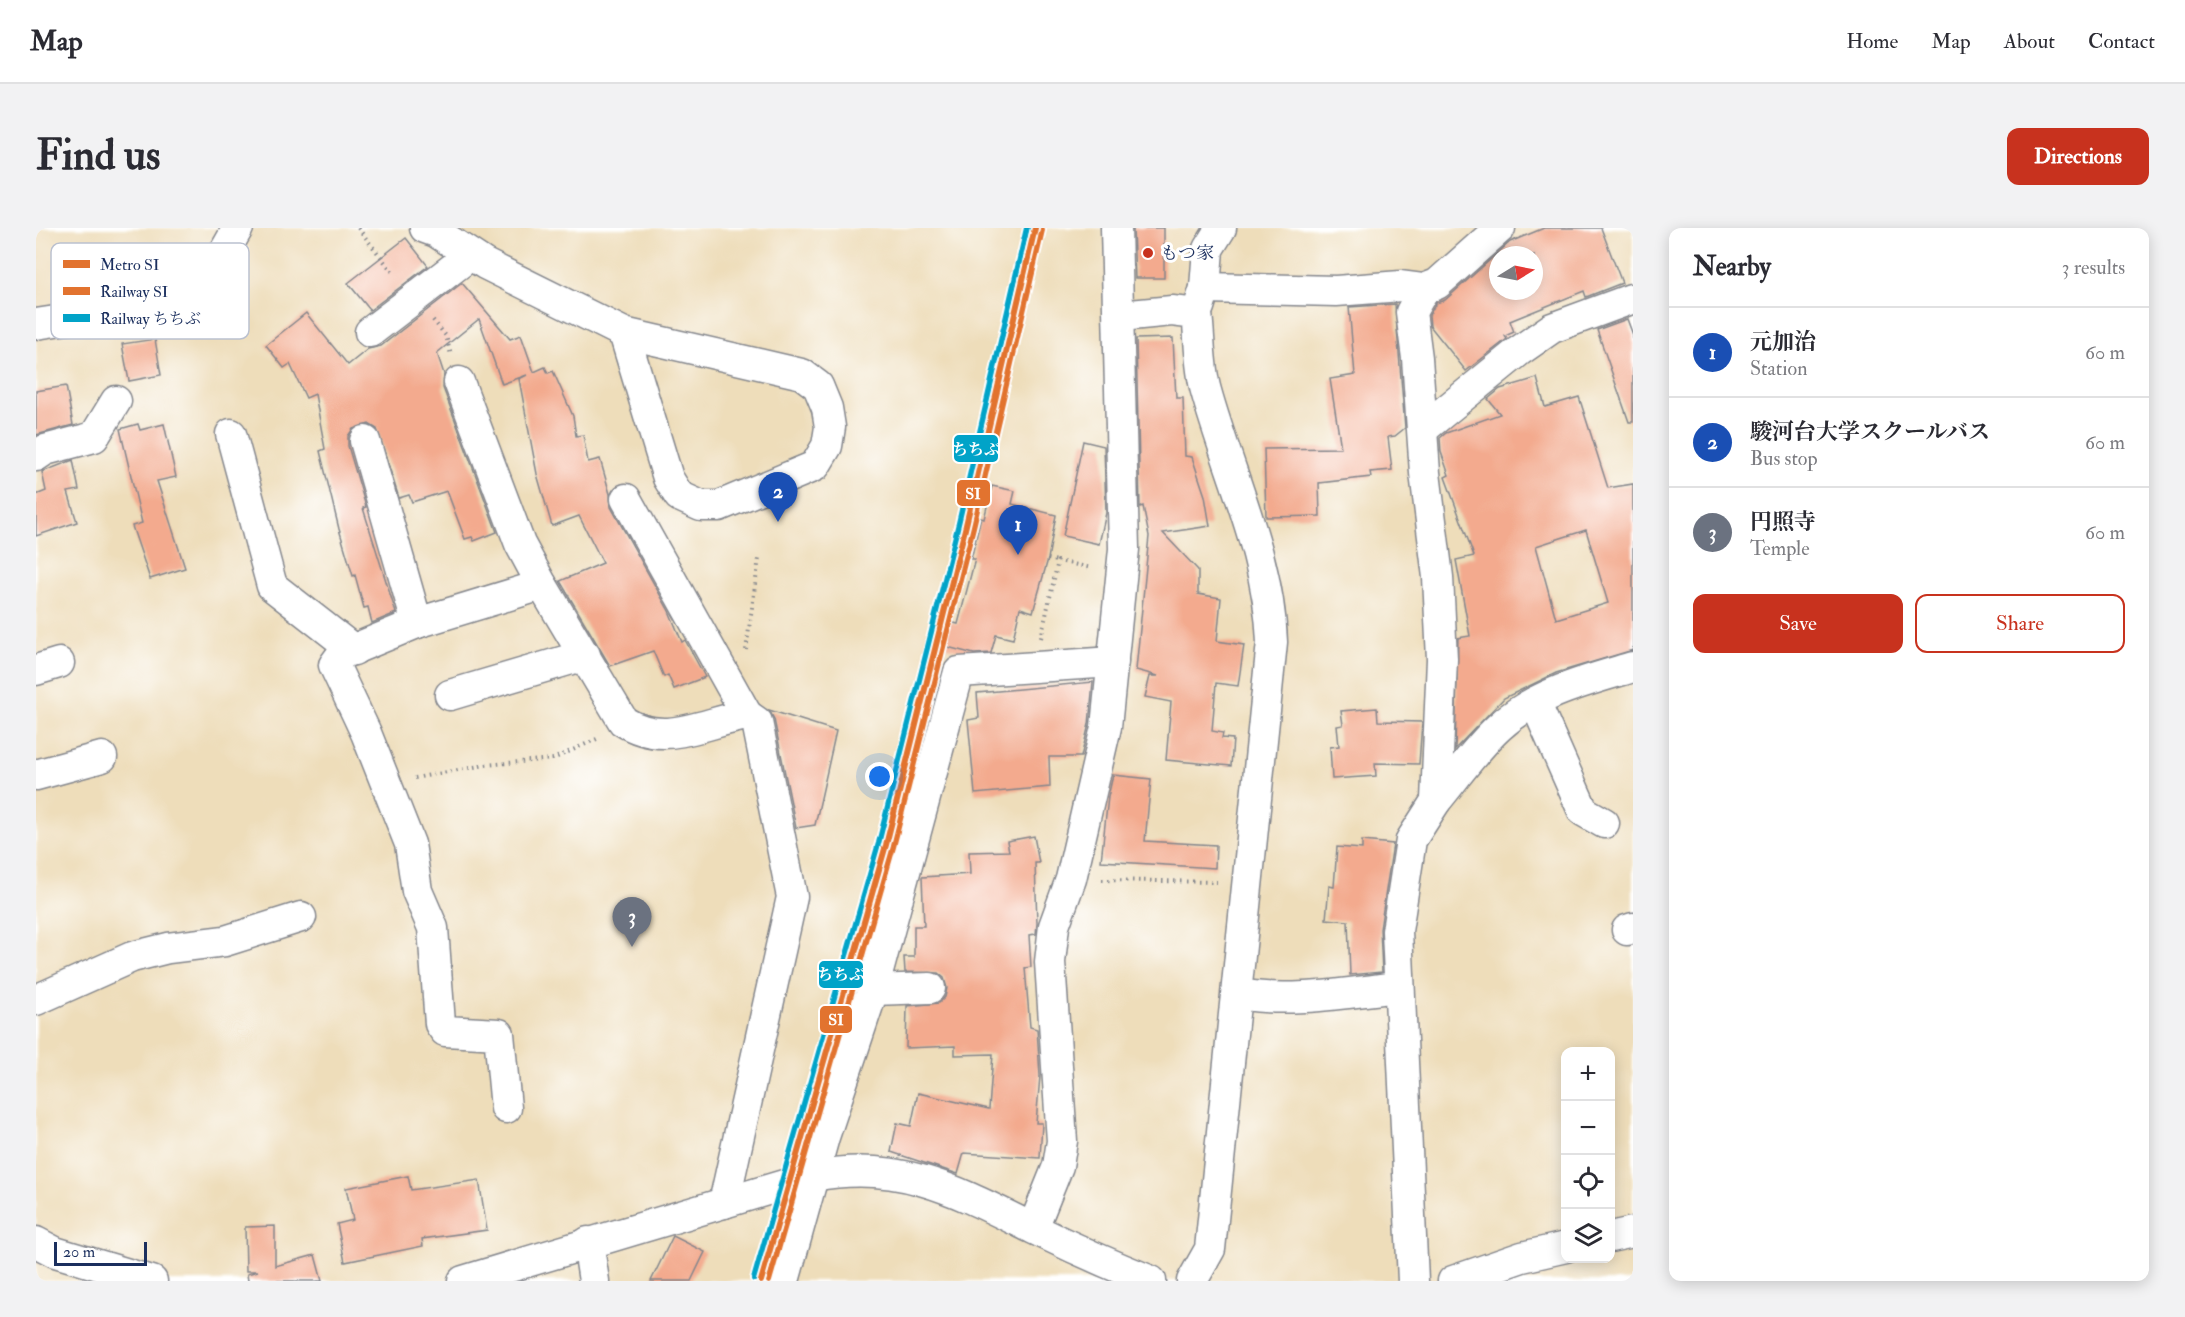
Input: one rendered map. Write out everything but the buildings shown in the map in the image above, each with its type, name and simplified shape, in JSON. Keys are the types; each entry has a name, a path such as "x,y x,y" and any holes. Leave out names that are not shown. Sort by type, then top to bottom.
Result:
{"street":[{"path":"229,243 238,228"},
{"path":"425,228 436,232 477,260 624,333 802,374 818,386 827,408 830,427 827,446 815,466 719,506 701,506 679,496 668,478 624,333"},
{"path":"1033,1228 1058,1166 1062,1141 1050,962 1054,926 1071,879 1106,727 1122,574 1125,508 1116,228"},
{"path":"1192,1281 1209,1249 1238,994 1272,642 1271,619 1255,544 1205,388 1201,301 1208,249 1221,228"},
{"path":"1120,316 1172,311 1201,301 1401,286 1424,289 1437,284 1500,228"},
{"path":"370,332 477,260"},
{"path":"1424,289 1411,312 1423,429 1425,473 1438,577 1442,659 1436,801"},
{"path":"1423,429 1519,351 1552,328 1631,299"},
{"path":"36,324 51,322"},
{"path":"459,382 520,544 623,721 666,734 678,734 747,715"},
{"path":"36,456 45,450 94,437 116,401"},
{"path":"231,434 272,586 354,650"},
{"path":"365,441 417,623"},
{"path":"626,498 747,715 757,722 792,897 724,1203"},
{"path":"506,1108 499,1034 445,1031 440,1024 433,928 417,891 410,844 362,724 334,664 342,654 417,623 542,585"},
{"path":"450,695 585,655"},
{"path":"784,1281 824,1137 873,990 959,672 1113,662"},
{"path":"1413,1281 1397,931 1411,840 1436,801 1499,727 1535,702 1569,686 1633,667"},
{"path":"1535,702 1583,811 1604,823"},
{"path":"36,775 102,757"},
{"path":"36,1000 132,957 168,948 225,940 301,917"},
{"path":"1238,994 1259,998 1297,998 1398,987"},
{"path":"873,990 930,988"},
{"path":"464,1281 814,1176 846,1170 930,1181 1100,1261 1151,1281"},
{"path":"1615,1236 1633,1232"},
{"path":"36,1242 55,1252 152,1281"},
{"path":"588,1242 594,1281"},
{"path":"1453,1281 1522,1257 1561,1249"}],"path":[{"path":"747,661 759,558"},
{"path":"1048,559 1122,574"},
{"path":"1035,667 1059,561"},
{"path":"385,783 484,765 553,759 629,724"},
{"path":"1071,879 1228,882"}],"metro line":[{"name":"SI","path":"761,1281 886,845 966,525 1035,228"}],"rail line":[{"name":"ちちぶ","path":"754,1279 879,843 959,523 1027,228"},
{"name":"SI","path":"769,1281 893,847 973,527 1042,230"}],"place":[{"name":"もつ家","path":"1148,253"},
{"name":"駿河台大学スクールバス","path":"778,522"},
{"name":"元加治","path":"1018,555"},
{"name":"円照寺","path":"632,947"}]}
